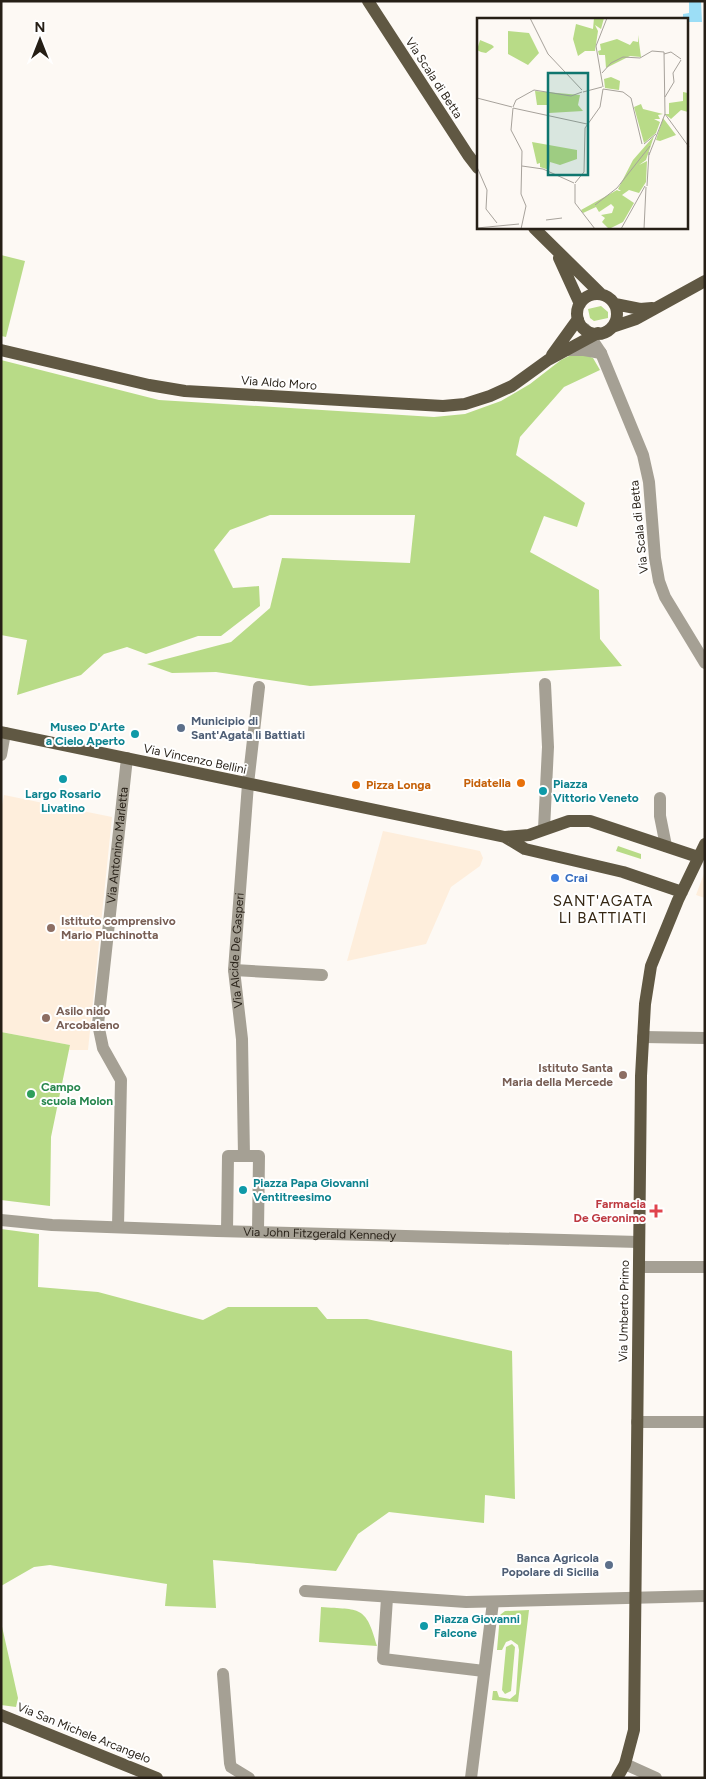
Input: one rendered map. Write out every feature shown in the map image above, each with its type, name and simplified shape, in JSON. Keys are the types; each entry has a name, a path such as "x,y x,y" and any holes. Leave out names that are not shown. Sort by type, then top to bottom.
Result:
{"main road":[{"name":"Via Scala di Betta","path":"368,1 477,167"},
{"path":"535,229 555,251 601,294 615,304 640,309 654,308"},
{"path":"555,251 580,304 588,329"},
{"path":"548,360 588,329 612,327 636,319 705,281"},
{"path":"580,304 589,296 601,294"},
{"path":"612,327 617,316 615,304"},
{"path":"548,360 567,350 588,329"},
{"name":"Via Aldo Moro","path":"1,350 149,385 185,390 443,406 465,404 490,396 512,386 548,360"},
{"name":"Via Vincenzo Bellini","path":"3,732 505,837"},
{"path":"505,837 529,835 569,820 590,821 666,846 701,851"},
{"path":"534,852 541,830"},
{"path":"505,837 534,852 624,872 682,892"},
{"name":"Via Umberto Primo","path":"617,1778 625,1764 634,1730 643,1037 652,966 701,851"},
{"name":"Via San Michele Arcangelo","path":"1,1715 157,1778"}],"street":[{"name":"Via Scala di Betta","path":"588,329 601,354 643,455 649,482 659,581 665,597 705,663"},
{"path":"567,350 584,350 601,354"},
{"path":"541,830 548,747 545,684"},
{"name":"Via Alcide De Gasperi","path":"244,1152 242,1039 234,970 248,784 259,687"},
{"path":"1,755 3,732"},
{"name":"Via Antonino Marletta","path":"118,1227 121,1080 103,1048 98,1024 127,758"},
{"path":"660,798 660,816 666,846"},
{"path":"234,970 322,975"},
{"path":"643,1037 705,1038"},
{"path":"227,1231 228,1156 244,1152 260,1156 258,1231"},
{"name":"Via John Fitzgerald Kennedy","path":"1,1220 52,1225 639,1242"},
{"path":"639,1267 705,1267"},
{"path":"637,1422 705,1422"},
{"path":"305,1590 387,1598 493,1602 705,1596"},
{"path":"387,1598 383,1659 483,1676"},
{"path":"471,1778 493,1602"},
{"path":"223,1674 230,1763 232,1767 249,1778"},
{"path":"625,1764 656,1778"}],"shaded area":[{"name":"Istituto comprensivo Mario Pluchinotta","path":"4,795 112,817 88,1050 69,1050 70,1045 1,1032 1,810"},
{"path":"383,831 480,851 483,858 480,866 451,887 426,944 347,961"},
{"path":"705,871 705,898 696,895"}],"green space":[{"path":"1,255 25,261 6,337 1,336"},
{"path":"601,306 608,312 608,318 594,321 590,318 588,309"},
{"path":"582,354 593,358 600,370 564,387 520,437 516,455 585,503 577,527 544,516 530,552 599,590 600,639 622,666 310,686 216,672 172,673 147,664 231,642 270,608 282,558 410,563 415,515 270,515 230,530 214,550 233,588 259,586 260,606 221,636 198,636 146,654 127,647 104,654 81,675 17,695 27,640 1,635 1,360 159,400 434,417 465,414 501,401 530,384 561,360 571,355"},
{"path":"618,846 641,854 641,859 616,851"},
{"name":"Campo scuola Molon","path":"1,1032 70,1045 51,1137 50,1206 1,1200"},
{"path":"1,1229 39,1234 38,1287 98,1292 203,1320 228,1307 317,1307 327,1319 367,1319 512,1351 515,1499 485,1495 484,1523 389,1512 358,1534 336,1571 213,1560 216,1608 165,1606 167,1584 50,1565 34,1567 1,1586"},
{"path":"321,1607 360,1612 369,1623 377,1646 319,1642"},
{"path":"529,1610 518,1702 492,1700 493,1691 497,1691 499,1697 510,1699 516,1694 518,1645 511,1640 506,1642 502,1650 497,1650 500,1615 505,1611"},
{"path":"1,1622 18,1698 16,1707 1,1705"},
{"path":"512,1644 515,1647 511,1691 505,1694 502,1690 506,1647"}],"water":[{"path":"689,1 701,1 702,22 688,22 688,18 683,18 683,14 689,13"}],"place":[{"name":"Municipio di Sant'Agata li Battiati","path":"181,728"},
{"name":"Museo D'Arte a Cielo Aperto","path":"135,734"},
{"name":"Largo Rosario Livatino","path":"63,779"},
{"name":"Pidatella","path":"521,783"},
{"name":"Pizza Longa","path":"356,785"},
{"name":"Piazza Vittorio Veneto","path":"543,791"},
{"name":"Crai","path":"555,878"},
{"name":"Istituto comprensivo Mario Pluchinotta","path":"51,928"},
{"name":"Asilo nido Arcobaleno","path":"46,1018"},
{"name":"Istituto Santa Maria della Mercede","path":"623,1075"},
{"name":"Campo scuola Molon","path":"31,1094"},
{"name":"Piazza Papa Giovanni Ventitreesimo","path":"243,1190"},
{"name":"Farmacia De Geronimo","path":"656,1211"},
{"name":"Banca Agricola Popolare di Sicilia","path":"609,1565"},
{"name":"Piazza Giovanni Falcone","path":"424,1626"}],"district":[{"name":"SANT'AGATA LI BATTIATI","path":"603,910"}]}
